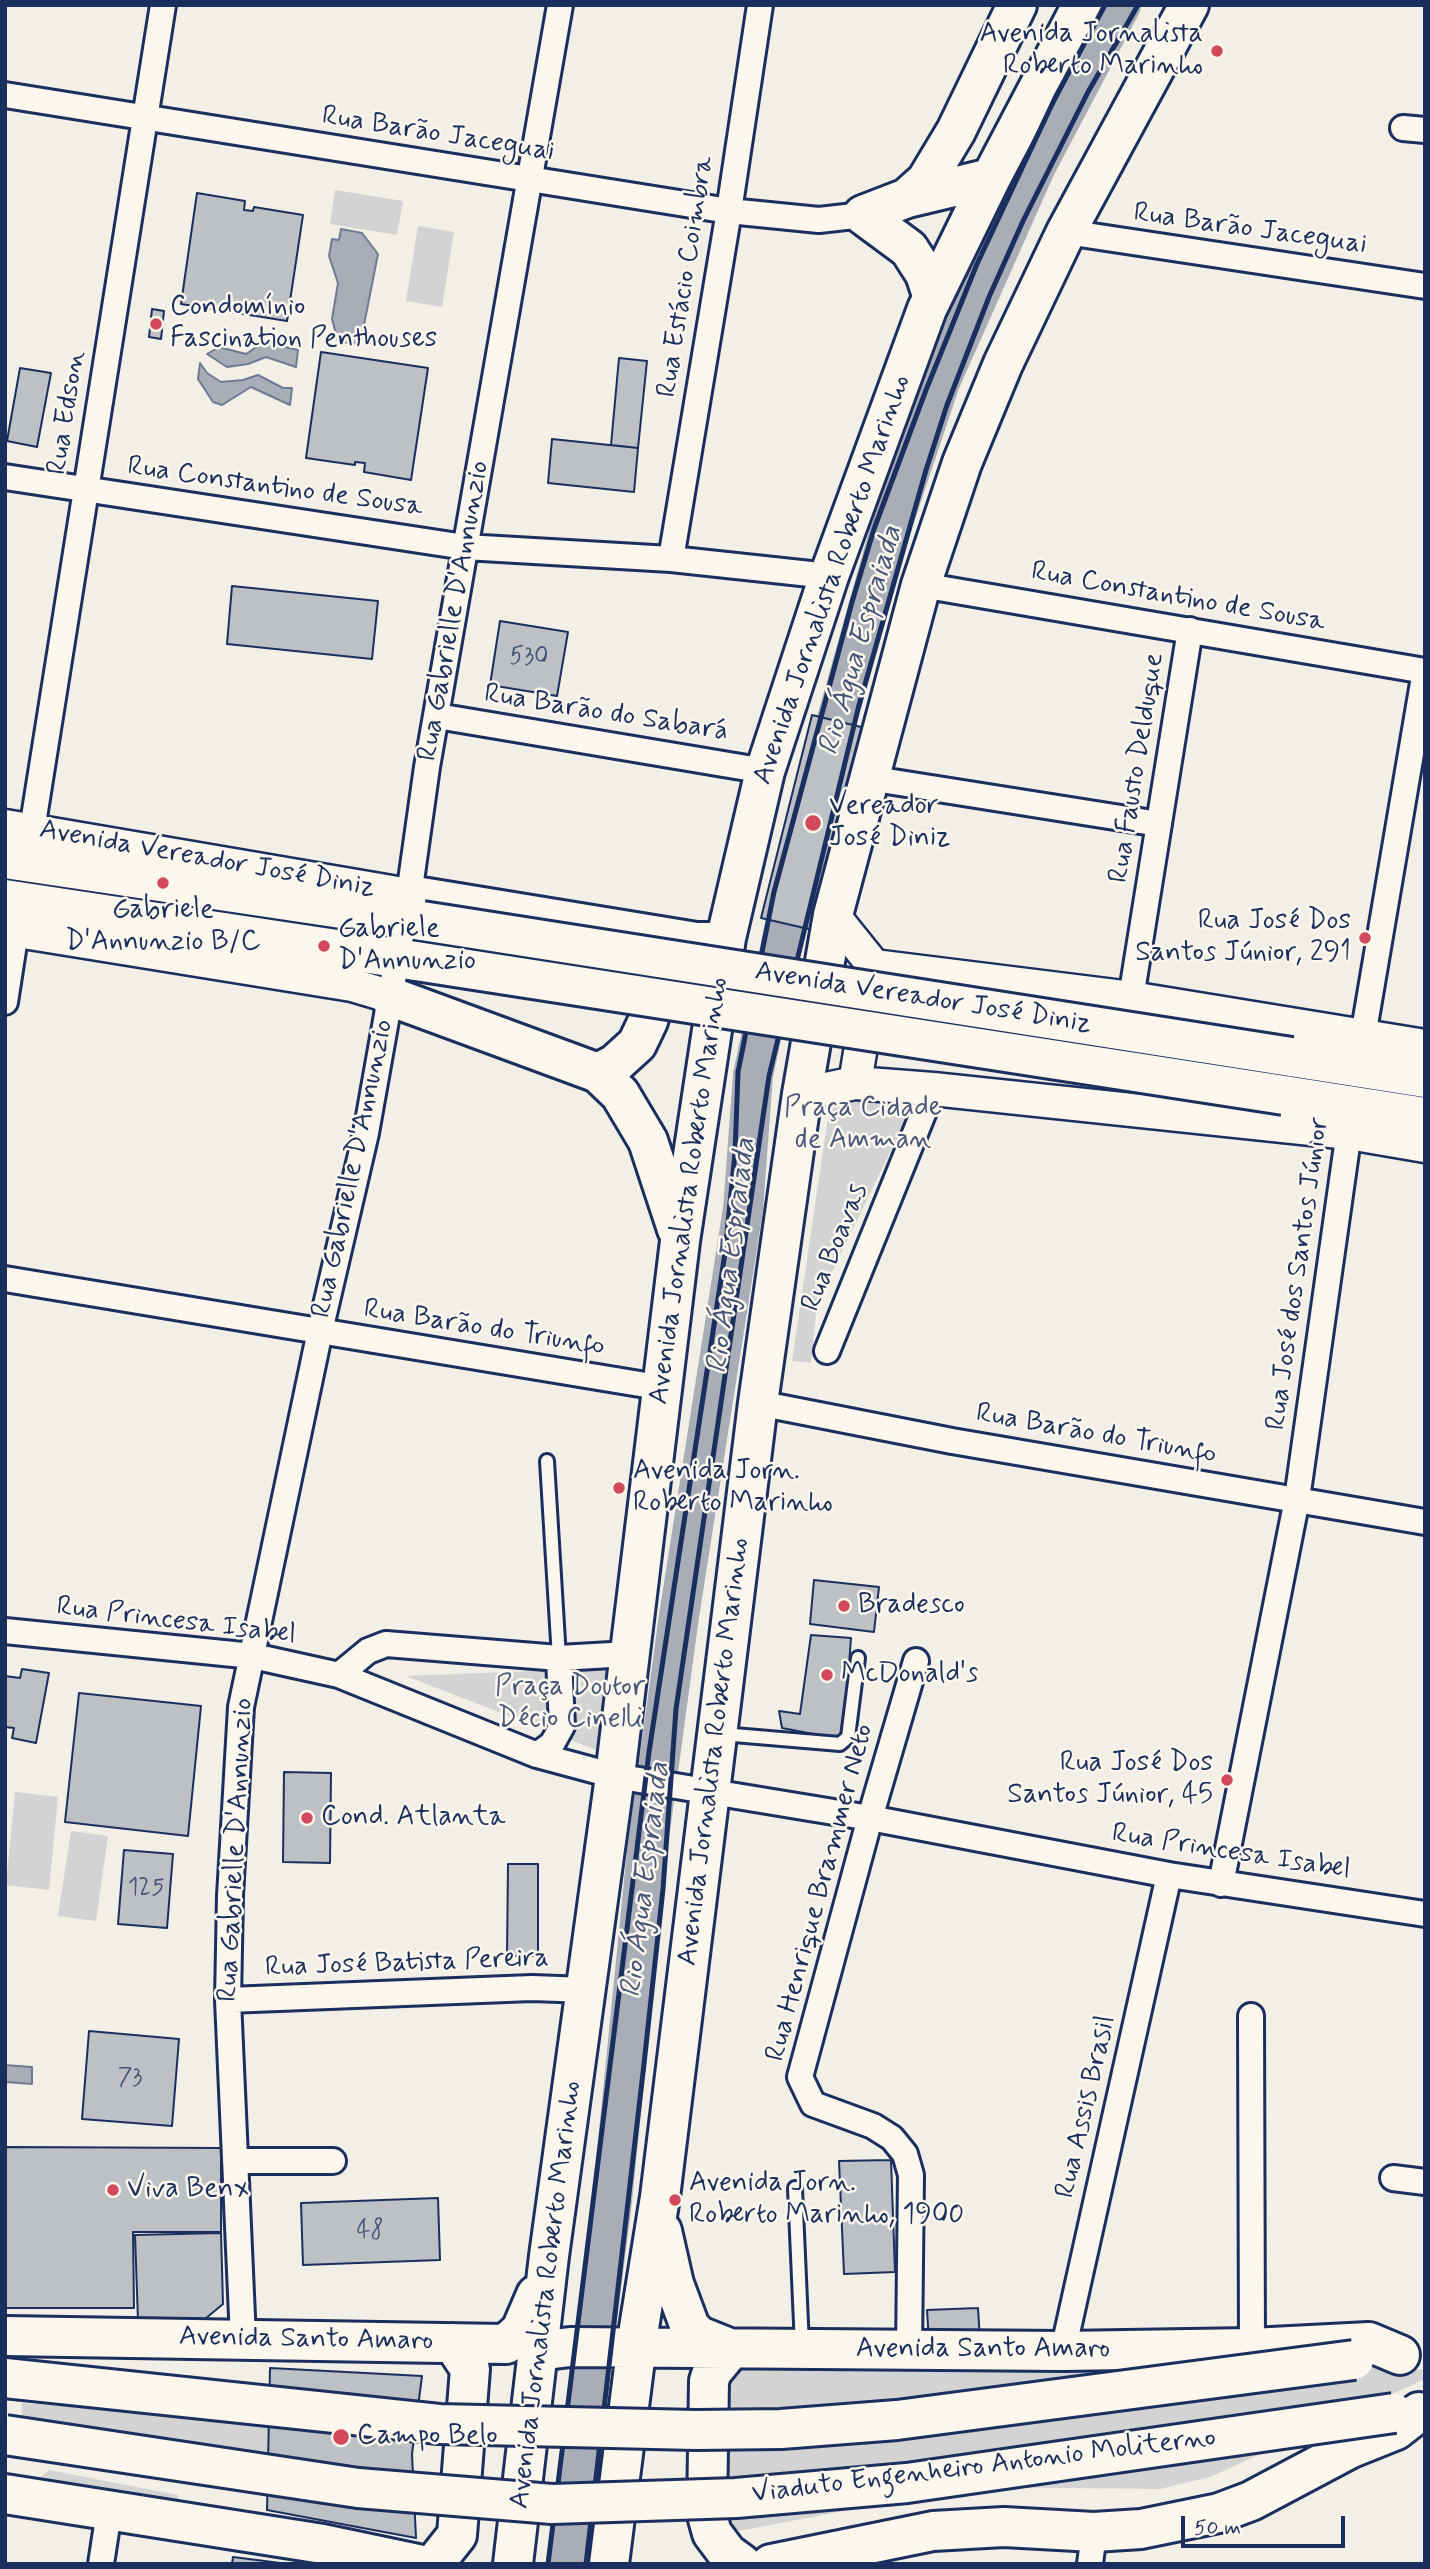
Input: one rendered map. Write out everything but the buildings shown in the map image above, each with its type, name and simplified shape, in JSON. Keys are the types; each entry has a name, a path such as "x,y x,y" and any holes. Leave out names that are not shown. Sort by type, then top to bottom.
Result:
{"main road":[{"path":"907,198 926,180 956,131 1017,5"},
{"name":"Avenida Jornalista Roberto Marinho","path":"513,2564 554,2349 549,2256 618,1776 648,1484 664,1388 680,1241 726,937 765,771 829,576 932,295 1082,5"},
{"name":"Avenida Jornalista Roberto Marinho","path":"609,2564 624,2348 658,2209 707,1792 718,1734 758,1403 802,1094 833,915 921,585 972,438 1003,364 1066,232 1189,5"},
{"path":"863,215 907,198 991,178"},
{"path":"863,215 909,249 925,274 932,295"},
{"name":"Avenida Vereador José Diniz","path":"5,859 412,912 1291,1057 1361,1051 1425,1078"},
{"path":"412,912 696,942 715,942 726,937"},
{"name":"Avenida Vereador José Diniz","path":"9,919 406,959 1284,1095 1351,1119 1425,1117"},
{"path":"598,1073 615,1064 637,1044 648,1021 668,955 666,944 659,936"},
{"path":"390,996 598,1073 620,1094 648,1140 680,1241"},
{"path":"658,2209 671,2271 685,2319 699,2336 731,2348 712,2372 709,2381 707,2515 712,2533 727,2553 742,2564"},
{"name":"Avenida Santo Amaro","path":"5,2336 506,2344 515,2338 534,2301 549,2256"},
{"name":"Avenida Santo Amaro","path":"554,2349 1063,2351 1252,2348 1369,2342 1412,2355"},
{"path":"434,2564 452,2545 457,2535 470,2369 453,2343"},
{"name":"Viaduto Engenheiro Antonio Moliterno","path":"5,2378 439,2424 696,2430 781,2429 897,2420 1354,2360 1412,2355"},
{"path":"771,2564 933,2531 1004,2527 1092,2548 1141,2529 1219,2513 1251,2501 1351,2448 1396,2430 1413,2412"},
{"name":"Viaduto Engenheiro Antonio Moliterno","path":"5,2435 358,2488 552,2504 736,2498 907,2483 1413,2412"},
{"path":"5,2494 321,2554 418,2564"}],"street":[{"name":"Rua Edson","path":"19,828 86,490 163,5"},
{"name":"Rua Gabrielle D'Annunzio","path":"243,2339 228,2000 230,1896 242,1707 320,1331 366,1133 390,996 406,959 437,716 560,5"},
{"name":"Rua Estácio Coimbra","path":"671,559 760,5"},
{"name":"Rua Barão Jaceguai","path":"5,95 729,211 820,220 863,215"},
{"name":"Rua Barão Jaceguai","path":"1066,232 1425,286"},
{"name":"Rua Constantino de Sousa","path":"5,477 466,547 671,559 829,576"},
{"name":"Rua Constantino de Sousa","path":"921,585 1425,671"},
{"name":"Rua Fausto Delduque","path":"1131,998 1191,631"},
{"name":"Rua José dos Santos Júnior","path":"1221,1884 1297,1499 1361,1051 1425,671"},
{"name":"Rua Barão do Sabará","path":"437,716 765,771"},
{"path":"868,778 1159,824"},
{"name":"Avenida Vereador José Diniz","path":"19,828 412,912"},
{"name":"Avenida Vereador José Diniz","path":"833,915 874,966 1131,998 1361,1051 1425,1046"},
{"path":"5,1002 9,919 352,985 390,996"},
{"path":"855,1083 874,966"},
{"name":"Avenida Vereador José Diniz","path":"802,1094 855,1083 1351,1119 1425,1146"},
{"name":"Rua Boavas","path":"827,1351 933,1089"},
{"name":"Rua Barão do Triunfo","path":"5,1279 664,1388"},
{"name":"Rua Barão do Triunfo","path":"758,1403 952,1441 1425,1522"},
{"name":"Rua Princesa Isabel","path":"5,1631 253,1656 339,1675 537,1755 618,1776 870,1818 1221,1884 1425,1914"},
{"path":"339,1675 368,1651 386,1644 559,1658 629,1654"},
{"path":"537,1755 552,1744 562,1726 559,1658"},
{"name":"Rua Henrique Brammer Neto","path":"909,2351 911,2175 905,2154 892,2138 873,2126 819,2108 809,2099 800,2077 870,1818 916,1661"},
{"name":"Rua Assis Brasil","path":"1063,2351 1169,1875"},
{"name":"Rua José Batista Pereira","path":"228,2000 532,1988 587,1990"},
{"path":"1251,2016 1252,2348"},
{"path":"234,2161 332,2161"},
{"path":"1393,2178 1425,2182"},
{"path":"101,2564 109,2512"}],"lane":[{"path":"547,1461 559,1658"},
{"path":"718,1734 840,1744 848,1737 859,1658"},
{"path":"795,2188 803,2350"}],"green space":[{"path":"335,190 403,201 397,235 330,224"},
{"path":"418,226 454,232 442,307 406,301"},
{"name":"Praça Cidade de Amman","path":"903,1093 908,1115 817,1303 811,1363 792,1361 831,1097"},
{"name":"Praça Doutor Décio Cinelli","path":"609,1668 599,1751 406,1676"},
{"path":"15,1792 58,1797 49,1890 6,1885"},
{"path":"71,1831 108,1836 96,1921 58,1916"},
{"path":"1409,2352 1414,2369 1425,2370 1425,2379 1210,2477 1160,2489 968,2487 739,2531 722,2529 728,2367"},
{"path":"22,2403 269,2421 268,2459 21,2431"},
{"path":"49,2470 178,2495 181,2507 34,2483"}],"shaded area":[{"path":"341,229 362,233 378,254 360,345 338,341 332,319 338,283 329,256 332,239 339,240"},
{"path":"264,342 298,350 296,367 266,357 248,364 227,367 207,354 219,347 246,354"},
{"path":"200,363 207,373 221,382 243,380 258,375 283,388 292,388 290,405 251,387 222,405 213,402 198,379"},
{"path":"5,2065 32,2067 32,2084 5,2082"}],"waterway":[{"name":"Rio Água Espraiada","path":"822,773 889,534 940,382 1036,166 1121,5"},
{"name":"Rio Água Espraiada","path":"566,2564 612,2201 647,1852 679,1616 743,1209 753,1075 797,870"}],"railway":[{"path":"548,2564 649,1752 725,1253 735,1153 738,1072 774,892 874,529 977,264 1055,98 1105,5"},
{"path":"586,2564 663,1889 676,1709 769,1076 858,709 947,405 989,297 1023,221 1088,92 1138,5"}],"place":[{"name":"Avenida Jornalista Roberto Marinho","path":"1217,51"},
{"name":"Condomínio Fascination Penthouses","path":"156,324"},
{"name":"Vereador José Diniz","path":"813,823"},
{"name":"Gabriele D'Annunzio B/C","path":"163,883"},
{"name":"Rua José Dos Santos Júnior, 291","path":"1365,938"},
{"name":"Gabriele D'Annunzio","path":"324,946"},
{"name":"Avenida Jorn. Roberto Marinho","path":"619,1488"},
{"name":"Bradesco","path":"844,1606"},
{"name":"McDonald's","path":"827,1675"},
{"name":"Rua José Dos Santos Júnior, 45","path":"1227,1780"},
{"name":"Cond. Atlanta","path":"307,1818"},
{"name":"Viva Benx","path":"113,2190"},
{"name":"Avenida Jorn. Roberto Marinho, 1900","path":"675,2200"},
{"name":"Campo Belo","path":"341,2437"}]}
